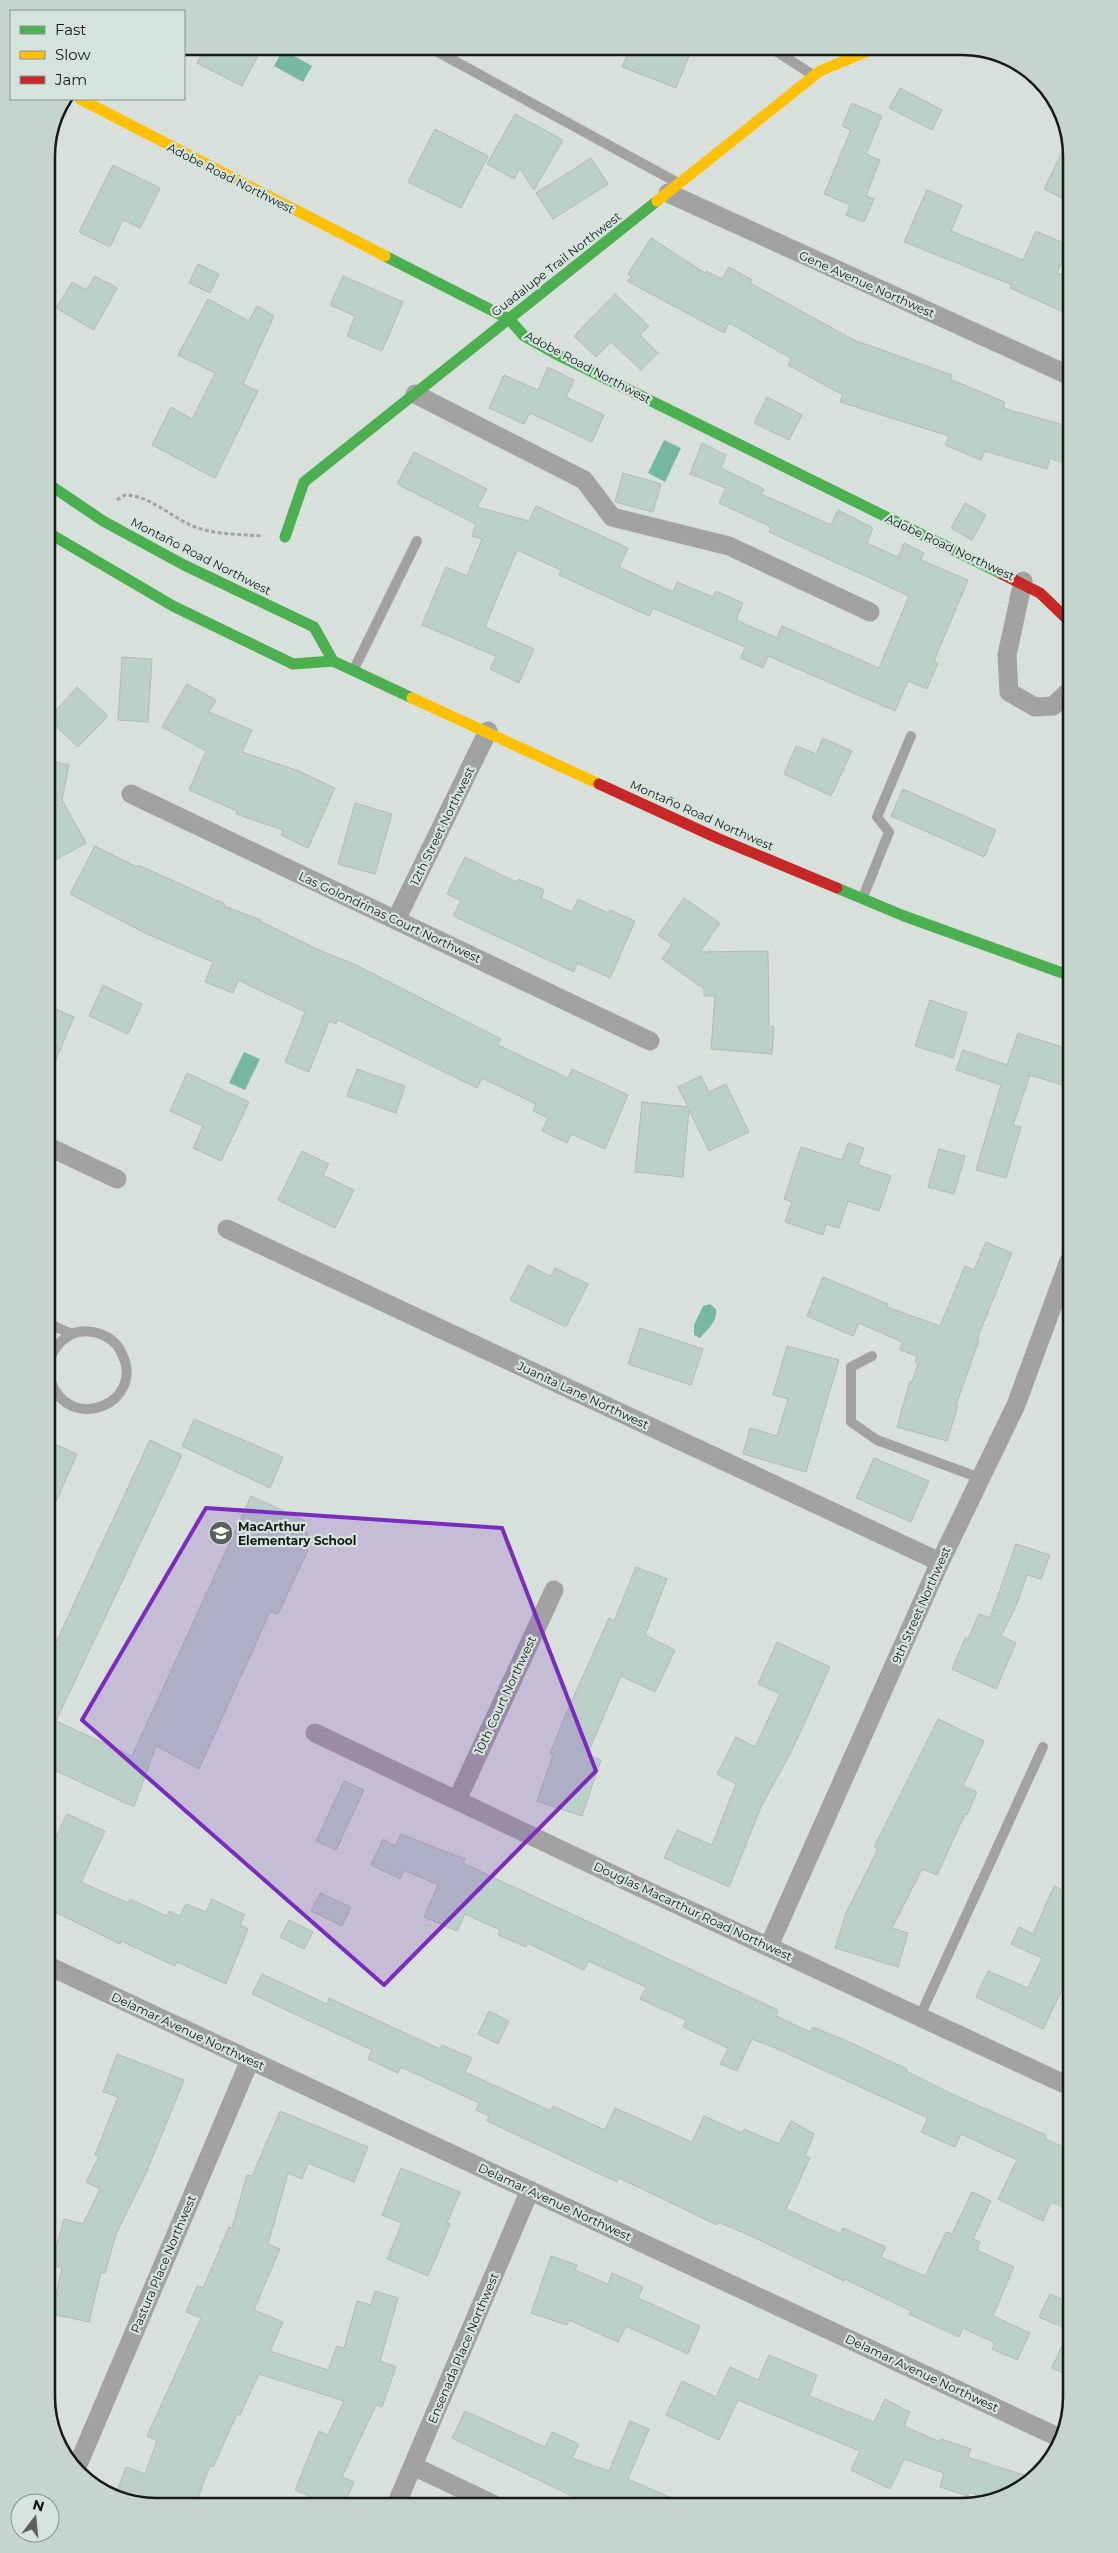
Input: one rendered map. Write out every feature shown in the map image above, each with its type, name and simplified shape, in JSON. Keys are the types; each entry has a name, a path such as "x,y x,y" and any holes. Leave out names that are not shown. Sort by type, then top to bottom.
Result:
{"street":[{"name":"Guadalupe Trail Northwest","path":"285,537 304,482 814,75 858,55"},
{"name":"Adobe Road Northwest","path":"82,100 198,162 509,319 524,336 556,354 986,567 1023,581 1054,601 1063,613"},
{"name":"Gene Avenue Northwest","path":"674,188 1063,373"},
{"path":"415,394 584,480 612,517 729,546 870,612"},
{"name":"Montaño Road Northwest","path":"55,488 103,521 184,565 314,627 333,661"},
{"name":"Montaño Road Northwest","path":"55,537 173,606 294,664 333,661 717,838 904,916 1063,973"},
{"name":"Adobe Road Northwest","path":"1023,581 1007,656 1009,692 1035,707 1054,706 1063,697"},
{"name":"12th Street Northwest","path":"396,920 488,732"},
{"name":"Las Golondrinas Court Northwest","path":"131,794 650,1041"},
{"path":"55,1150 117,1179"},
{"name":"Juanita Lane Northwest","path":"227,1229 940,1562"},
{"name":"9th Street Northwest","path":"769,1946 940,1562 1016,1406 1063,1277"},
{"name":"10th Court Northwest","path":"457,1800 554,1590"},
{"name":"Douglas Macarthur Road Northwest","path":"315,1733 1063,2082"},
{"name":"Delamar Avenue Northwest","path":"55,1969 1056,2436"},
{"name":"Pastura Place Northwest","path":"79,2463 250,2060"},
{"name":"Ensenada Place Northwest","path":"399,2498 530,2190"},
{"path":"413,2466 481,2498"}],"lane":[{"path":"443,55 674,188"},
{"path":"782,55 814,75"},
{"path":"353,670 417,541"},
{"path":"862,898 889,832 877,817 911,736"},
{"path":"55,1327 72,1334"},
{"path":"55,1350 72,1334 85,1331 98,1333 110,1339 120,1348 127,1372 124,1385 118,1396 108,1404 96,1409 84,1410 72,1407 61,1400 55,1389"},
{"path":"872,1356 852,1367 851,1422 877,1440 980,1478"},
{"path":"920,2016 1043,1747"}],"path":[{"path":"115,502 122,495 133,495 204,530 226,534 285,537"}],"highlighted area":[{"path":"206,1508 502,1528 596,1771 384,1985 82,1720"}],"shaded area":[{"path":"280,55 292,55 312,66 303,82 274,66"},
{"path":"664,440 681,448 665,482 648,473"},
{"path":"244,1052 260,1059 245,1090 229,1083"},
{"path":"710,1304 716,1309 715,1317 700,1338 694,1335 694,1325 703,1306"}],"building":[{"path":"201,55 258,55 242,86 197,63"},
{"path":"627,55 689,55 676,88 622,67"},
{"path":"900,88 942,110 932,130 889,108"},
{"path":"852,103 882,116 866,154 880,160 866,196 874,199 864,222 846,215 850,205 824,194 851,130 842,126"},
{"path":"515,114 563,140 534,190 520,169 514,179 487,164"},
{"path":"435,129 488,156 461,208 408,182"},
{"path":"1063,150 1063,198 1044,189"},
{"path":"591,158 608,184 553,219 536,193"},
{"path":"113,165 160,188 140,228 123,220 110,247 79,232"},
{"path":"927,190 962,205 951,231 1023,260 1036,231 1063,243 1063,260 1057,273 1063,275 1063,312 1010,288 1012,285 904,242"},
{"path":"651,238 705,273 706,271 722,279 729,267 752,280 750,283 854,340 952,375 950,379 1005,402 1003,408 1063,425 1063,463 1050,458 1047,469 985,451 981,460 945,445 949,436 840,402 843,395 788,365 792,359 729,323 724,333 627,281 632,277 628,274"},
{"path":"198,264 219,274 210,293 189,283"},
{"path":"95,276 117,288 94,330 56,308 72,282 86,290"},
{"path":"343,276 403,302 382,351 347,336 355,316 330,305"},
{"path":"615,294 649,326 640,335 658,353 641,370 611,342 596,357 574,336"},
{"path":"208,299 249,321 257,306 274,316 243,384 258,391 215,478 152,445 171,407 192,419 215,373 178,355"},
{"path":"548,367 574,380 566,397 604,415 592,442 530,413 524,424 489,408 504,375 538,390"},
{"path":"767,397 802,415 789,440 754,423"},
{"path":"702,443 726,455 721,468 764,489 761,494 831,525 838,510 873,528 867,543 898,557 904,543 924,553 921,560 968,580 934,661 938,663 927,689 908,681 895,711 768,656 763,668 741,658 745,647 653,608 649,616 559,575 561,570 517,550 485,627 534,649 519,683 490,669 496,656 422,625 446,567 467,576 482,539 472,536 476,524 397,484 414,452 487,489 477,507 529,521 536,506 628,548 619,567 673,592 677,582 713,597 716,591 743,603 736,620 777,638 782,626 879,668 909,596 769,532 771,527 719,503 726,488 690,474"},
{"path":"623,473 661,484 653,512 615,502"},
{"path":"965,503 986,515 972,540 951,528"},
{"path":"122,657 152,659 148,722 118,720"},
{"path":"187,684 216,700 209,712 252,730 242,752 299,771 335,788 308,848 281,835 283,830 236,814 237,811 189,790 206,751 162,727"},
{"path":"77,687 108,716 78,747 55,726 55,711"},
{"path":"823,738 852,751 831,796 784,774 796,746 816,754"},
{"path":"55,762 69,765 62,800 86,843 55,860"},
{"path":"903,789 996,830 984,857 891,816"},
{"path":"355,803 392,814 375,874 338,864"},
{"path":"95,846 137,867 138,865 225,904 224,906 261,920 321,951 356,965 501,1039 498,1045 568,1078 572,1069 628,1095 605,1149 571,1134 567,1143 542,1131 548,1118 533,1111 536,1104 482,1078 477,1088 338,1020 336,1024 329,1021 309,1072 285,1062 305,1012 238,980 233,993 205,982 213,962 147,934 70,894"},
{"path":"465,857 516,882 518,879 544,890 541,898 572,912 578,899 608,913 610,910 635,921 610,978 577,963 574,972 453,916 461,901 447,894"},
{"path":"684,898 720,923 700,952 768,951 769,1026 774,1027 772,1054 711,1049 715,996 704,996 704,989 662,959 672,945 658,935"},
{"path":"103,985 142,1004 128,1034 89,1016"},
{"path":"930,1000 967,1013 953,1058 915,1046"},
{"path":"55,1009 74,1017 55,1062"},
{"path":"1018,1033 1063,1047 1063,1085 1030,1075 1013,1125 1021,1127 1006,1178 976,1170 1001,1085 956,1070 963,1050 1007,1065"},
{"path":"357,1069 405,1086 396,1113 347,1096"},
{"path":"187,1073 249,1102 221,1161 193,1148 203,1126 170,1111"},
{"path":"701,1076 709,1092 726,1084 749,1132 709,1151 689,1110 683,1177 635,1172 642,1102 688,1107 678,1087"},
{"path":"848,1143 864,1148 858,1165 891,1176 879,1211 848,1201 839,1228 826,1224 823,1235 785,1222 792,1202 784,1199 801,1147 842,1160"},
{"path":"939,1149 965,1156 954,1194 928,1187"},
{"path":"302,1151 329,1164 323,1175 354,1190 335,1228 278,1200"},
{"path":"986,1242 1012,1253 977,1339 979,1340 956,1405 958,1406 947,1441 897,1427 910,1381 912,1382 918,1364 915,1362 917,1356 900,1350 902,1342 859,1323 853,1336 807,1316 823,1277 888,1304 887,1307 940,1326 965,1266 974,1270"},
{"path":"528,1265 551,1276 555,1268 588,1284 566,1327 510,1300"},
{"path":"640,1328 703,1349 691,1385 628,1364"},
{"path":"787,1346 839,1360 806,1472 743,1454 750,1428 777,1436 788,1399 773,1395"},
{"path":"194,1419 283,1457 270,1488 182,1446"},
{"path":"150,1440 182,1455 56,1721 132,1756 251,1496 305,1521 301,1530 308,1533 302,1548 308,1550 278,1614 270,1612 199,1769 156,1746 134,1807 55,1770 55,1644"},
{"path":"55,1444 77,1454 55,1504"},
{"path":"874,1458 929,1481 911,1522 856,1498"},
{"path":"1016,1544 1050,1555 1041,1579 1027,1575 1016,1606 1001,1636 1016,1643 996,1689 952,1669 965,1638 968,1639 979,1614 990,1618"},
{"path":"636,1567 667,1579 645,1635 675,1650 655,1692 621,1676 587,1755 601,1760 582,1816 537,1801 553,1755 550,1754 565,1716 609,1618 614,1621"},
{"path":"777,1642 830,1667 791,1752 761,1807 729,1887 664,1858 677,1830 712,1845 736,1784 717,1774 736,1737 755,1747 780,1694 758,1684"},
{"path":"938,1719 984,1741 963,1786 977,1792 937,1875 922,1869 892,1928 908,1933 898,1967 835,1948 846,1913 878,1849 874,1847"},
{"path":"344,1781 364,1790 336,1850 316,1841"},
{"path":"67,1814 105,1831 81,1882 128,1903 130,1899 167,1916 169,1911 180,1916 186,1904 206,1912 212,1899 245,1915 240,1925 248,1929 226,1984 177,1962 175,1966 121,1941 120,1944 55,1912 55,1839"},
{"path":"401,1834 465,1859 463,1863 778,2010 776,2016 810,2032 813,2027 847,2041 907,2069 906,2071 952,2094 1046,2135 1045,2139 1063,2147 1063,2207 1051,2202 1043,2221 998,2199 1017,2160 961,2134 955,2147 921,2132 928,2118 775,2048 752,2039 737,2071 720,2064 728,2048 683,2027 686,2020 640,1999 646,1987 588,1961 584,1970 527,1943 526,1947 498,1935 500,1930 465,1914 457,1931 424,1917 438,1885 404,1870 400,1879 371,1865 383,1839 395,1846"},
{"path":"1054,1886 1063,1890 1063,1988 1043,2029 976,1997 988,1971 1028,1988 1042,1958 1011,1944 1019,1927 1033,1934"},
{"path":"320,1893 351,1907 342,1926 311,1911"},
{"path":"289,1920 313,1932 304,1949 280,1937"},
{"path":"262,1974 327,2004 329,1998 440,2049 442,2045 472,2058 465,2072 551,2111 553,2106 605,2130 615,2108 692,2142 704,2116 742,2133 744,2129 779,2144 791,2121 814,2134 805,2156 810,2158 786,2209 841,2234 843,2228 886,2247 881,2257 925,2276 946,2232 952,2234 972,2192 991,2201 973,2239 980,2242 977,2250 1014,2267 993,2316 1030,2333 1017,2360 992,2349 995,2343 963,2328 959,2337 909,2314 911,2311 845,2279 844,2281 718,2222 717,2225 619,2178 617,2182 487,2121 489,2116 476,2110 479,2103 401,2067 398,2073 368,2059 372,2050 252,1994"},
{"path":"489,2011 509,2021 498,2044 478,2034"},
{"path":"117,2054 184,2080 146,2173 116,2234 105,2273 101,2272 89,2322 55,2315 55,2300 62,2268 55,2266 55,2250 64,2219 83,2224 100,2189 86,2182 99,2156 95,2155 118,2097 103,2092"},
{"path":"280,2111 368,2147 354,2182 308,2163 302,2179 288,2173 268,2244 280,2249 254,2310 283,2322 270,2351 328,2370 337,2346 344,2348 357,2301 371,2305 375,2291 398,2298 380,2361 396,2367 382,2407 376,2405 342,2477 354,2482 347,2498 314,2498 295,2490 319,2431 328,2435 344,2401 259,2374 240,2415 237,2414 213,2467 210,2465 198,2498 149,2498 117,2491 126,2467 145,2474 157,2441 147,2436 201,2318 186,2312 197,2286 203,2288 229,2227 232,2228 247,2175 252,2176"},
{"path":"401,2168 460,2192 447,2223 450,2224 428,2276 387,2259 402,2223 382,2215"},
{"path":"551,2256 577,2265 575,2270 608,2284 612,2273 643,2287 638,2298 700,2326 688,2354 626,2326 618,2342 569,2320 567,2325 531,2313"},
{"path":"1050,2294 1063,2300 1063,2327 1039,2317"},
{"path":"1063,2343 1063,2373 1052,2368"},
{"path":"769,2355 817,2375 809,2396 874,2422 885,2399 910,2412 904,2426 940,2442 941,2439 971,2449 968,2457 1025,2476 1007,2488 995,2493 981,2496 969,2492 968,2496 940,2487 944,2473 904,2459 890,2489 851,2470 860,2451 738,2400 719,2440 666,2415 682,2381 716,2397 730,2367 758,2380"},
{"path":"465,2411 545,2447 552,2432 579,2444 572,2458 609,2471 630,2421 649,2429 628,2479 672,2498 571,2498 572,2496 452,2438"}],"traffic: fast":[{"path":"285,537 304,482 657,201"},
{"path":"385,256 509,319 524,336 556,354 1002,574"},
{"path":"55,488 103,521 184,565 314,627 333,661"},
{"path":"55,537 173,606 293,664 333,661 412,698"},
{"path":"837,888 904,916 1063,973"}],"traffic: slow":[{"path":"657,201 820,71 858,55"},
{"path":"82,100 385,256"},
{"path":"412,698 599,784"}],"traffic: jam":[{"path":"1002,574 1040,593 1063,615"},
{"path":"599,784 717,838 837,888"}],"place":[{"name":"MacArthur Elementary School","path":"221,1533"}]}
